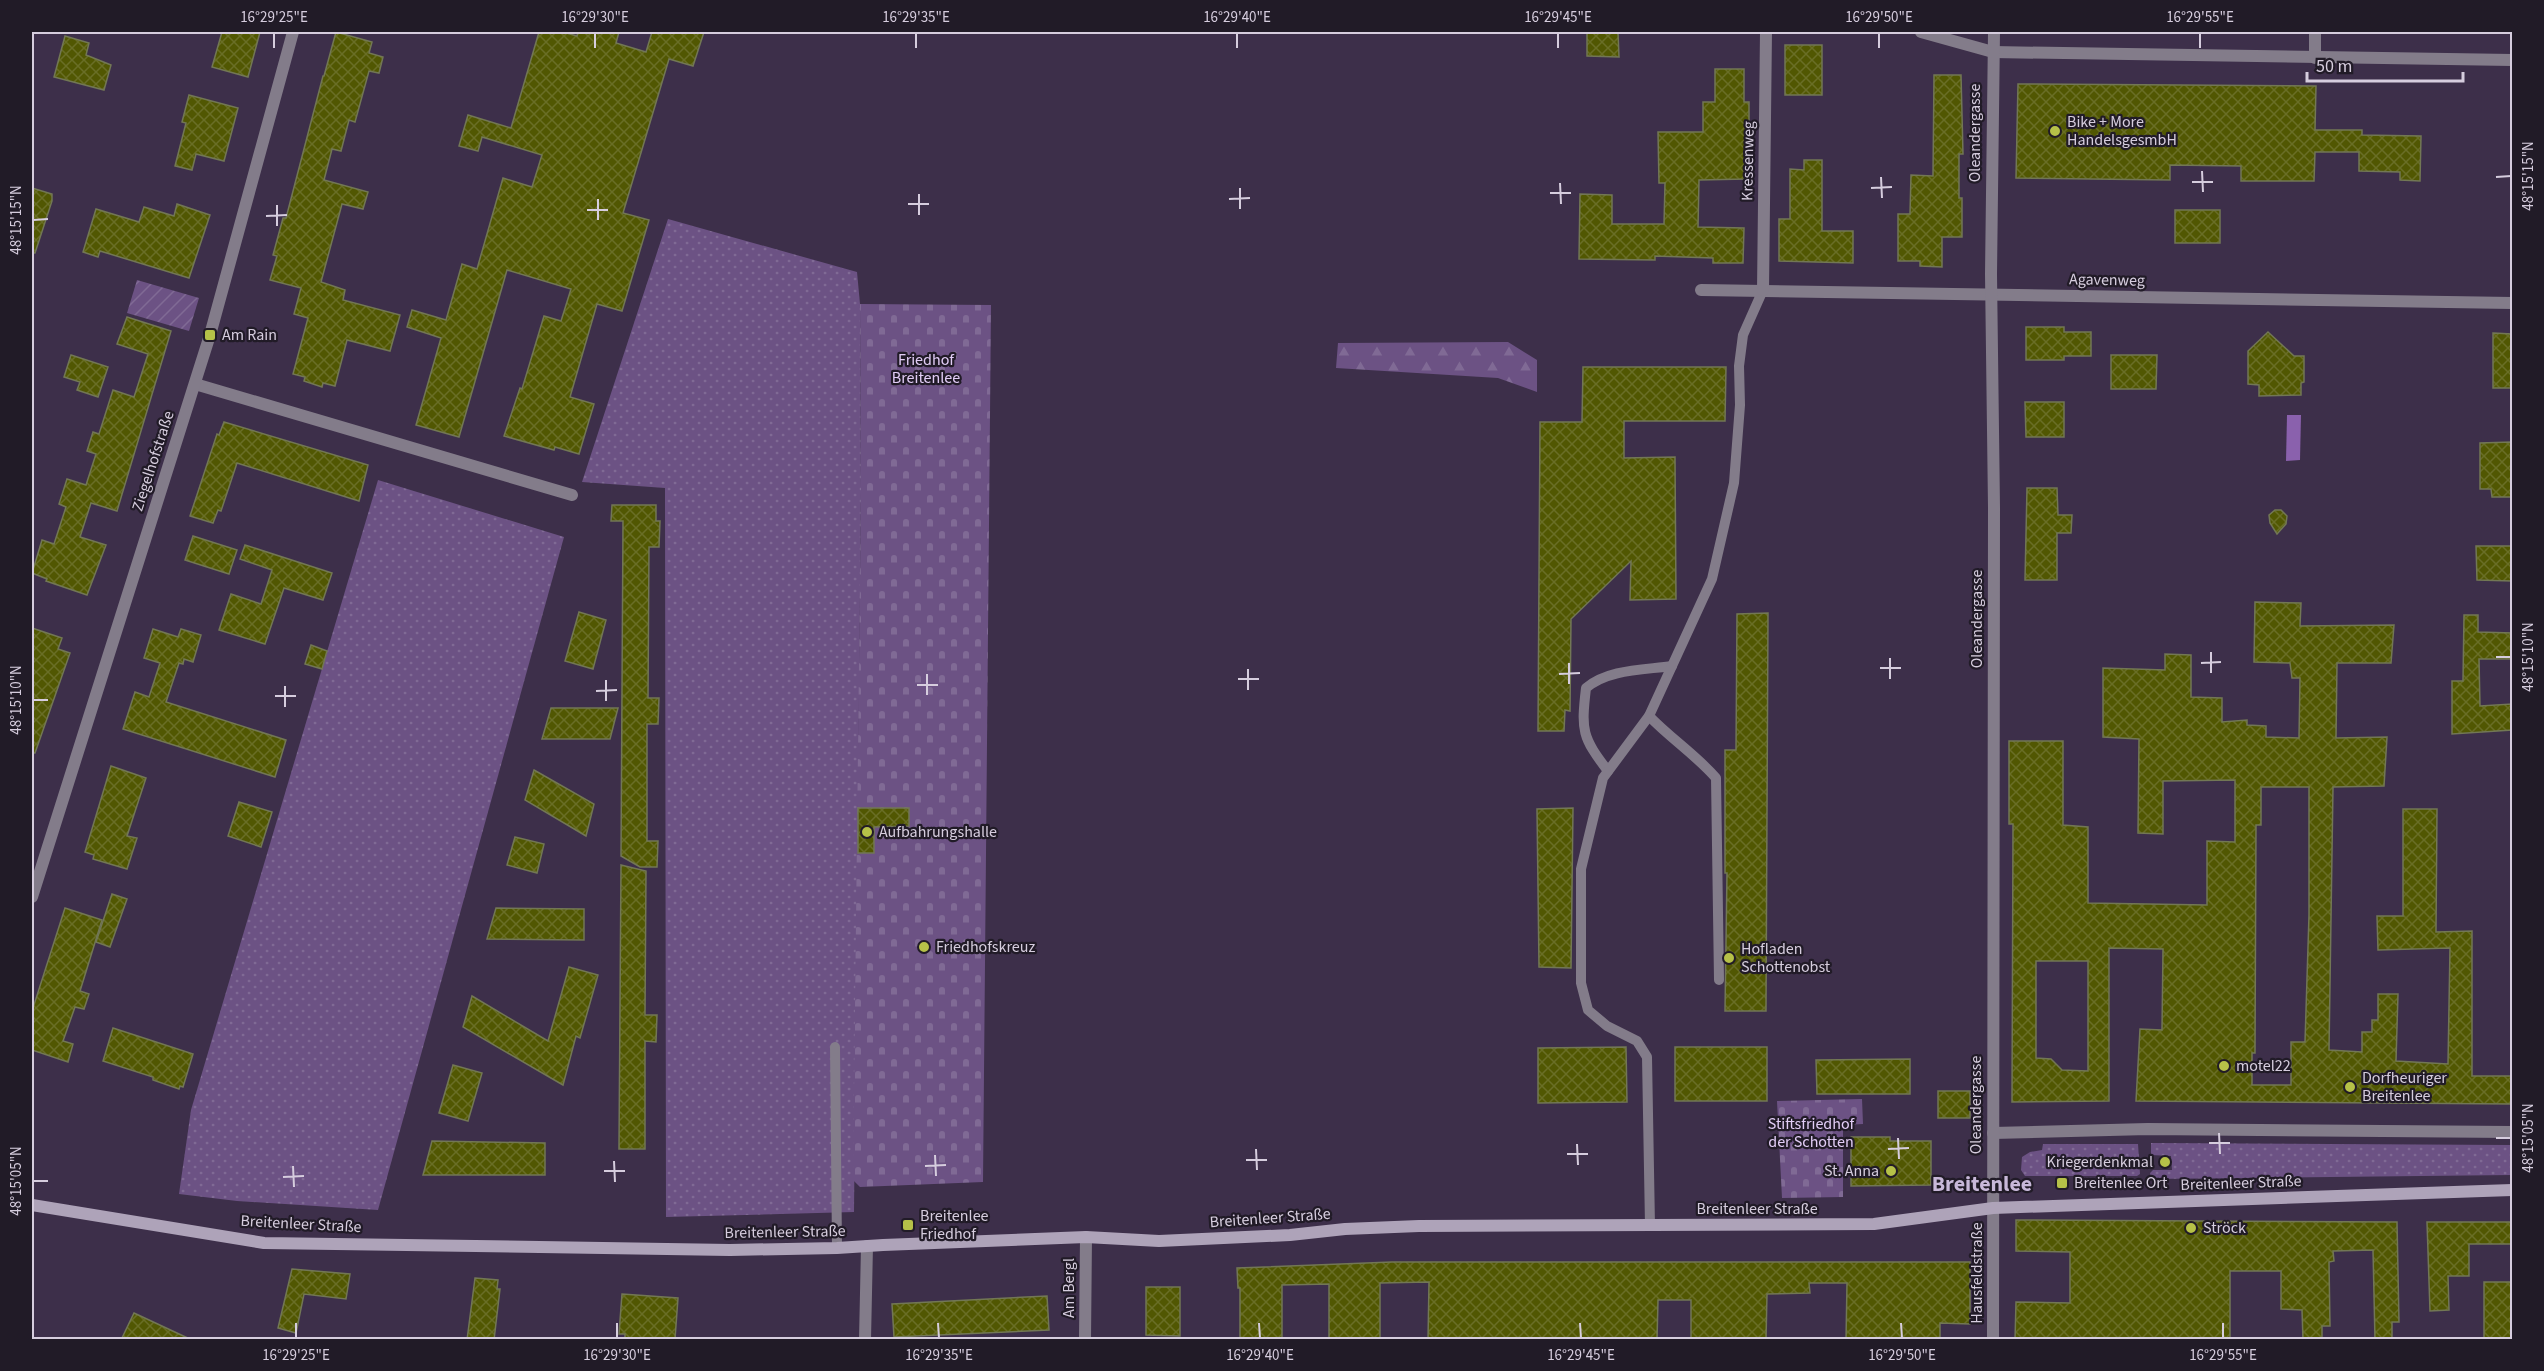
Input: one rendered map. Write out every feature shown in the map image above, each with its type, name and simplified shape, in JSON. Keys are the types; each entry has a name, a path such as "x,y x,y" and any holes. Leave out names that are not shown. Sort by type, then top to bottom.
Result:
{"main road":[{"name":"Breitenleer Straße","path":"32,1205 264,1243 730,1250 837,1248 1086,1237 1159,1241 1290,1235 1345,1228 1377,1227 1874,1224 1993,1208 2512,1190"}],"street":[{"name":"Ziegelhofstraße","path":"32,897 195,384 293,32"},
{"name":"Kressenweg","path":"1763,290 1766,32"},
{"path":"1921,32 1992,52 2512,60"},
{"name":"Oleandergasse","path":"1993,1208 1994,508 1991,294 1994,32"},
{"path":"2315,32 2315,58"},
{"name":"Agavenweg","path":"1701,291 1763,290 2512,303"},
{"path":"195,384 572,495"},
{"path":"1993,1133 2148,1129 2512,1132"},
{"name":"Hausfeldstraße","path":"1993,1208 1993,1340"},
{"name":"Am Bergl","path":"1085,1340 1086,1237"},
{"path":"865,1340 867,1246"}],"lane":[{"path":"1650,1226 1647,1057 1637,1041 1607,1026 1588,1010 1581,983 1581,869 1603,778 1649,716 1712,579 1734,483 1740,405 1739,366 1743,335 1763,290"},
{"path":"1608,771 1588,745 1582,718 1586,688 1596,680 1610,675 1672,666"},
{"path":"1649,716 1666,734 1702,762 1716,778 1719,980"},
{"path":"835,1047 837,1248"}],"green space":[{"path":"668,219 857,272 860,304 861,492 854,1212 666,1217 665,488 582,482"},
{"path":"137,280 199,298 189,331 127,313"},
{"name":"Friedhof Breitenlee","path":"860,304 991,305 983,1182 860,1187 853,1180 861,492"},
{"path":"1508,342 1537,360 1537,392 1498,378 1336,368 1338,343"},
{"path":"378,480 564,537 378,1210 237,1201 179,1194 191,1110"},
{"name":"Stiftsfriedhof der Schotten","path":"1862,1099 1863,1124 1843,1125 1843,1197 1782,1198 1777,1101"},
{"path":"2151,1143 2511,1145 2512,1175 2151,1179 2150,1173 2153,1170 2172,1170 2171,1156 2151,1155"},
{"path":"2043,1144 2138,1144 2140,1174 2137,1176 2025,1176 2021,1170 2022,1157 2030,1152 2042,1150"}],"shaded area":[{"path":"2287,415 2301,415 2300,460 2286,461"}],"building":[{"path":"222,32 260,32 248,77 212,67"},
{"path":"336,32 372,42 369,53 383,57 379,73 369,71 355,122 349,120 341,151 332,149 324,180 368,192 363,209 342,204 321,282 345,290 343,300 400,315 390,351 347,340 335,386 323,383 322,387 304,381 305,377 293,374 308,318 294,314 301,288 270,280 277,256 273,255 283,218 286,218"},
{"path":"539,32 563,32 577,36 578,32 619,32 616,43 646,52 652,32 704,32 693,66 669,59 623,213 649,220 622,311 597,304 570,397 594,404 579,454 555,447 554,450 504,436 520,388 522,389 544,316 561,321 571,289 507,270 459,437 416,425 441,338 407,327 412,310 446,320 462,264 477,269 503,178 532,187 542,155 482,137 478,151 459,146 468,115 511,128"},
{"path":"1587,32 1618,32 1619,57 1587,56"},
{"path":"65,36 89,43 86,55 111,65 104,90 54,77"},
{"path":"1785,45 1822,45 1822,95 1785,95"},
{"path":"1715,69 1744,69 1744,102 1749,102 1746,179 1699,180 1698,227 1744,228 1743,263 1713,263 1713,258 1655,256 1655,260 1579,259 1580,194 1612,195 1612,224 1664,224 1665,183 1659,183 1658,132 1703,132 1703,102 1715,102"},
{"path":"1934,75 1961,75 1963,154 1959,154 1959,198 1962,198 1962,237 1942,237 1942,267 1920,266 1920,261 1898,261 1898,214 1910,214 1911,175 1933,176"},
{"path":"2018,84 2316,86 2315,130 2362,130 2362,135 2421,136 2420,181 2400,180 2400,172 2359,171 2359,152 2315,152 2314,181 2241,181 2241,166 2170,165 2170,180 2016,178"},
{"path":"189,95 238,108 224,161 196,154 192,170 175,166 186,123 182,122"},
{"path":"1804,160 1822,160 1822,231 1853,231 1853,263 1779,261 1779,219 1790,219 1790,169 1804,170"},
{"path":"32,188 52,194 52,201 35,253 32,253"},
{"path":"177,204 210,215 189,278 100,251 98,257 83,252 96,209 139,222 144,207 174,216"},
{"path":"2175,210 2220,210 2220,243 2175,243"},
{"path":"127,317 171,331 117,511 91,503 80,537 106,545 87,595 46,581 47,579 32,573 42,540 54,544 66,507 59,504 67,479 86,485 96,454 87,451 93,432 99,434 113,390 134,397 148,354 117,344"},
{"path":"2026,327 2064,327 2064,332 2091,332 2091,356 2064,356 2064,360 2026,360"},
{"path":"2268,332 2294,356 2304,356 2304,382 2301,383 2301,395 2259,396 2259,385 2248,384 2248,351"},
{"path":"2493,333 2512,334 2512,388 2493,388"},
{"path":"71,355 108,367 98,397 77,390 80,382 64,377"},
{"path":"2111,355 2157,355 2156,389 2111,389"},
{"path":"1583,367 1726,367 1725,421 1624,421 1624,458 1675,457 1676,599 1630,600 1631,561 1571,619 1570,711 1565,710 1564,731 1538,731 1540,422 1582,422"},
{"path":"2025,402 2064,402 2064,437 2026,437"},
{"path":"224,422 368,465 359,501 237,463 221,511 218,510 213,523 190,516 217,434 219,435"},
{"path":"2512,442 2512,497 2492,497 2491,489 2480,489 2480,443"},
{"path":"2027,488 2057,488 2058,515 2072,515 2071,533 2057,533 2057,580 2025,580"},
{"path":"612,505 656,505 656,521 660,521 659,547 649,547 648,698 659,698 658,724 647,724 647,841 658,841 657,867 640,867 621,856 623,521 611,521"},
{"path":"2275,510 2281,510 2287,516 2286,524 2277,534 2270,523 2269,515"},
{"path":"193,536 237,550 229,574 185,560"},
{"path":"245,545 332,573 323,600 284,588 265,644 219,630 231,594 261,604 272,570 240,559"},
{"path":"2476,546 2512,546 2512,581 2477,580"},
{"path":"2255,602 2301,603 2300,626 2394,625 2391,663 2337,663 2336,738 2387,737 2384,786 2333,787 2329,1050 2362,1052 2362,1032 2372,1032 2372,1020 2378,1020 2378,994 2398,994 2396,1061 2448,1064 2450,948 2378,950 2377,916 2403,916 2403,809 2437,809 2436,932 2472,931 2472,1076 2512,1076 2512,1104 2136,1101 2140,1029 2162,1030 2163,949 2109,948 2109,1101 2012,1102 2013,824 2009,824 2009,741 2063,741 2063,825 2088,827 2088,903 2207,905 2207,841 2235,842 2235,780 2163,781 2163,834 2138,833 2139,739 2103,737 2103,668 2165,670 2165,654 2191,655 2191,697 2222,698 2222,722 2247,720 2247,725 2266,726 2266,737 2299,738 2300,678 2292,678 2290,663 2254,662","holes":["2261,787 2309,787 2309,915 2305,1042 2291,1042 2291,1085 2252,1085 2252,1053 2255,1053 2256,825 2261,825","2036,961 2088,961 2088,1071 2062,1070 2051,1059 2036,1058"]},
{"path":"579,612 606,620 593,669 565,661"},
{"path":"1768,613 1766,1011 1725,1011 1727,873 1725,873 1725,750 1736,750 1737,614"},
{"path":"2464,615 2478,615 2478,632 2512,633 2512,659 2479,659 2480,706 2512,704 2512,730 2452,734 2452,681 2463,681"},
{"path":"32,628 62,638 58,649 70,653 35,753 32,753"},
{"path":"153,629 178,637 181,629 201,635 193,662 184,659 183,664 179,663 166,702 286,740 275,777 123,729 135,692 149,697 160,663 144,658"},
{"path":"311,645 327,651 322,669 305,664"},
{"path":"551,708 618,708 610,739 542,739"},
{"path":"111,766 146,778 127,836 137,838 127,869 93,859 94,855 85,852"},
{"path":"534,770 594,804 586,836 525,800"},
{"path":"239,802 272,812 261,847 228,836"},
{"name":"Aufbahrungshalle","path":"858,808 909,808 909,826 874,827 874,853 858,853"},
{"path":"1573,808 1571,968 1539,967 1537,809"},
{"path":"515,837 544,844 537,873 507,865"},
{"path":"621,865 646,871 645,1015 657,1015 656,1042 645,1041 645,1149 619,1149"},
{"path":"112,894 127,899 110,947 96,942"},
{"path":"65,908 102,920 80,991 89,994 84,1009 75,1007 63,1041 73,1044 68,1062 32,1050 32,1011"},
{"path":"496,908 584,909 584,940 487,939"},
{"path":"569,967 598,975 580,1038 576,1036 563,1085 463,1027 472,996 548,1041"},
{"path":"113,1028 193,1054 183,1087 180,1086 179,1089 153,1080 153,1077 103,1061"},
{"path":"1626,1047 1627,1102 1538,1103 1538,1048"},
{"path":"1675,1047 1767,1047 1767,1101 1675,1101"},
{"path":"1910,1059 1910,1094 1817,1094 1816,1060"},
{"path":"453,1065 482,1073 468,1121 439,1113"},
{"path":"1938,1091 1970,1091 1970,1118 1938,1118"},
{"name":"St. Anna","path":"1851,1137 1890,1137 1890,1141 1931,1141 1931,1185 1851,1186"},
{"path":"432,1141 545,1143 545,1175 423,1175"},
{"path":"2016,1220 2397,1222 2399,1322 2392,1322 2392,1340 2375,1340 2373,1250 2333,1251 2334,1261 2329,1262 2330,1326 2322,1326 2322,1340 2303,1340 2302,1310 2281,1309 2281,1271 2230,1271 2230,1340 2015,1340 2016,1302 2070,1303 2070,1252 2016,1251"},
{"path":"2427,1222 2512,1222 2512,1244 2469,1244 2469,1276 2448,1276 2449,1310 2430,1311"},
{"path":"1392,1262 1970,1262 1970,1324 1940,1323 1940,1340 1846,1340 1847,1283 1809,1283 1810,1293 1767,1294 1766,1340 1691,1340 1691,1300 1658,1300 1657,1340 1428,1340 1429,1282 1380,1283 1380,1340 1329,1340 1329,1284 1282,1285 1282,1340 1240,1340 1240,1288 1238,1288 1237,1268"},
{"path":"292,1269 350,1274 346,1299 304,1294 296,1333 278,1328"},
{"path":"475,1278 498,1280 497,1289 500,1289 494,1340 467,1340"},
{"path":"2484,1282 2512,1282 2512,1340 2484,1340"},
{"path":"1146,1287 1180,1287 1180,1336 1146,1335"},
{"path":"622,1294 678,1298 675,1339 625,1340 625,1334 619,1334"},
{"path":"1047,1296 1049,1330 894,1337 892,1304"},
{"path":"134,1313 192,1340 121,1340"}],"place":[{"name":"Bike + More HandelsgesmbH","path":"2055,131"},
{"name":"Am Rain","path":"210,335"},
{"name":"Aufbahrungshalle","path":"867,832"},
{"name":"Friedhofskreuz","path":"924,947"},
{"name":"Hofladen Schottenobst","path":"1729,958"},
{"name":"motel22","path":"2224,1066"},
{"name":"Dorfheuriger Breitenlee","path":"2350,1087"},
{"name":"Kriegerdenkmal","path":"2165,1162"},
{"name":"St. Anna","path":"1891,1171"},
{"name":"Breitenlee Ort","path":"2062,1183"},
{"name":"Breitenlee Friedhof","path":"908,1225"},
{"name":"Ströck","path":"2191,1228"}],"district":[{"name":"Breitenlee","path":"1982,1184"}]}
